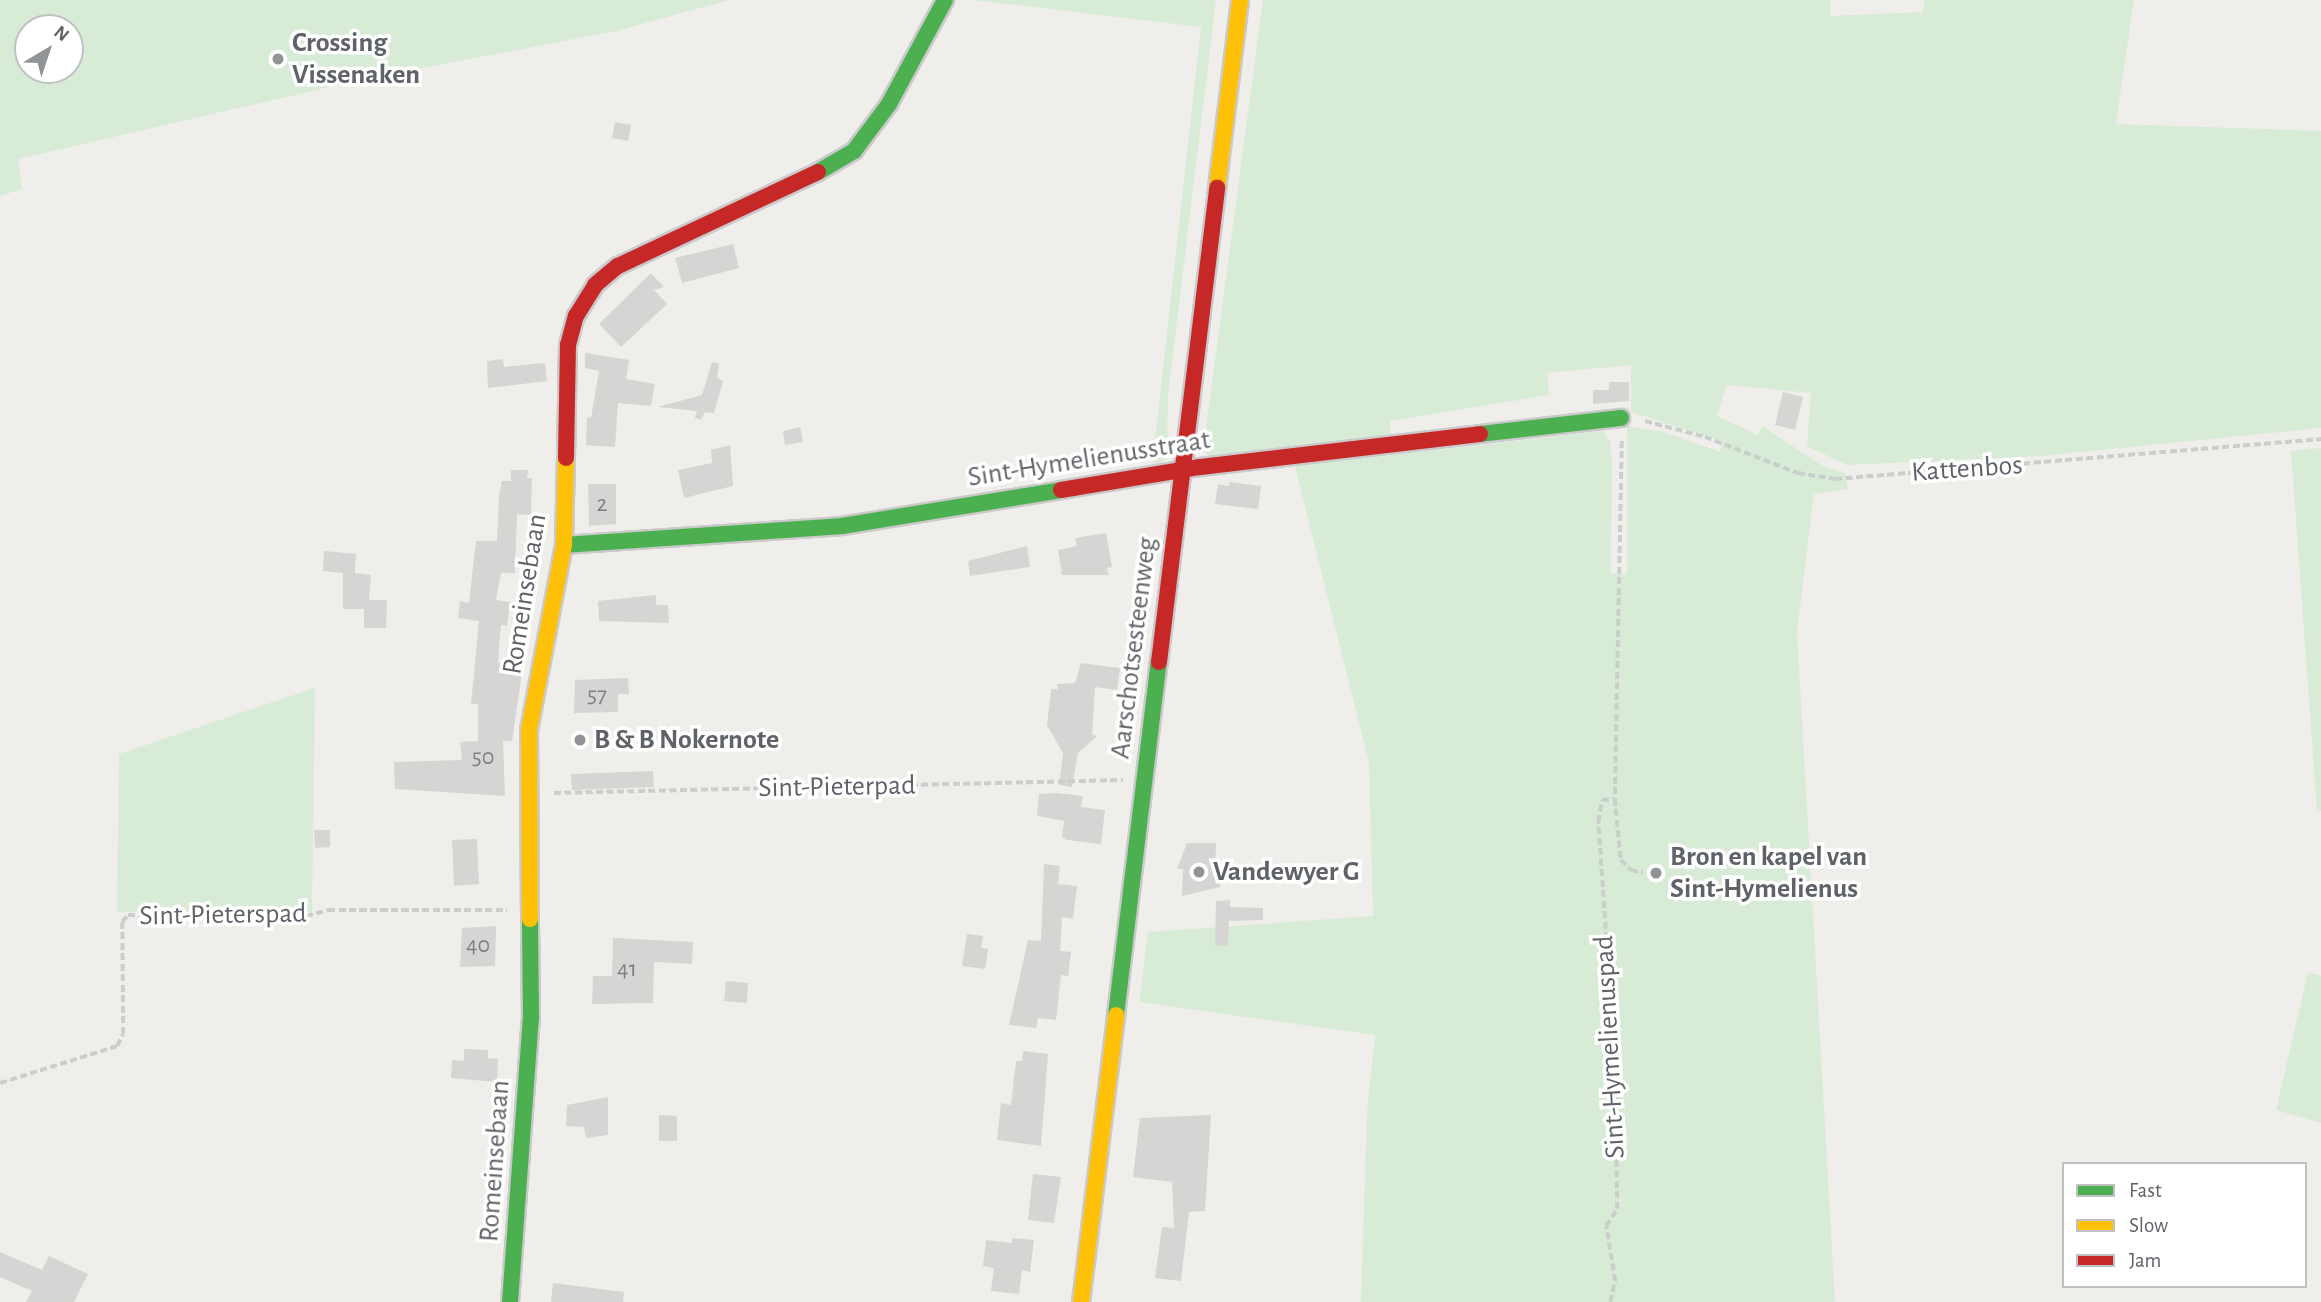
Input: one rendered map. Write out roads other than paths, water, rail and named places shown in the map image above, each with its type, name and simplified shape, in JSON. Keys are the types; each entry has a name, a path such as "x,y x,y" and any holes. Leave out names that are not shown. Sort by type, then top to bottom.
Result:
{"street":[{"name":"Romeinsebaan","path":"510,1302 531,1018 533,909 529,730 564,545 568,345 576,316 595,285 618,266 832,166 854,151 889,104 945,0"},
{"name":"Aarschotsesteenweg","path":"1081,1302 1240,0"},
{"name":"Sint-Hymelienusstraat","path":"564,545 842,526 1182,470 1621,418"}],"place":[{"name":"Crossing Vissenaken","path":"278,59"},
{"name":"B & B Nokernote","path":"580,740"},
{"name":"Vandewyer G","path":"1199,872"},
{"name":"Bron en kapel van Sint-Hymelienus","path":"1656,873"}]}
